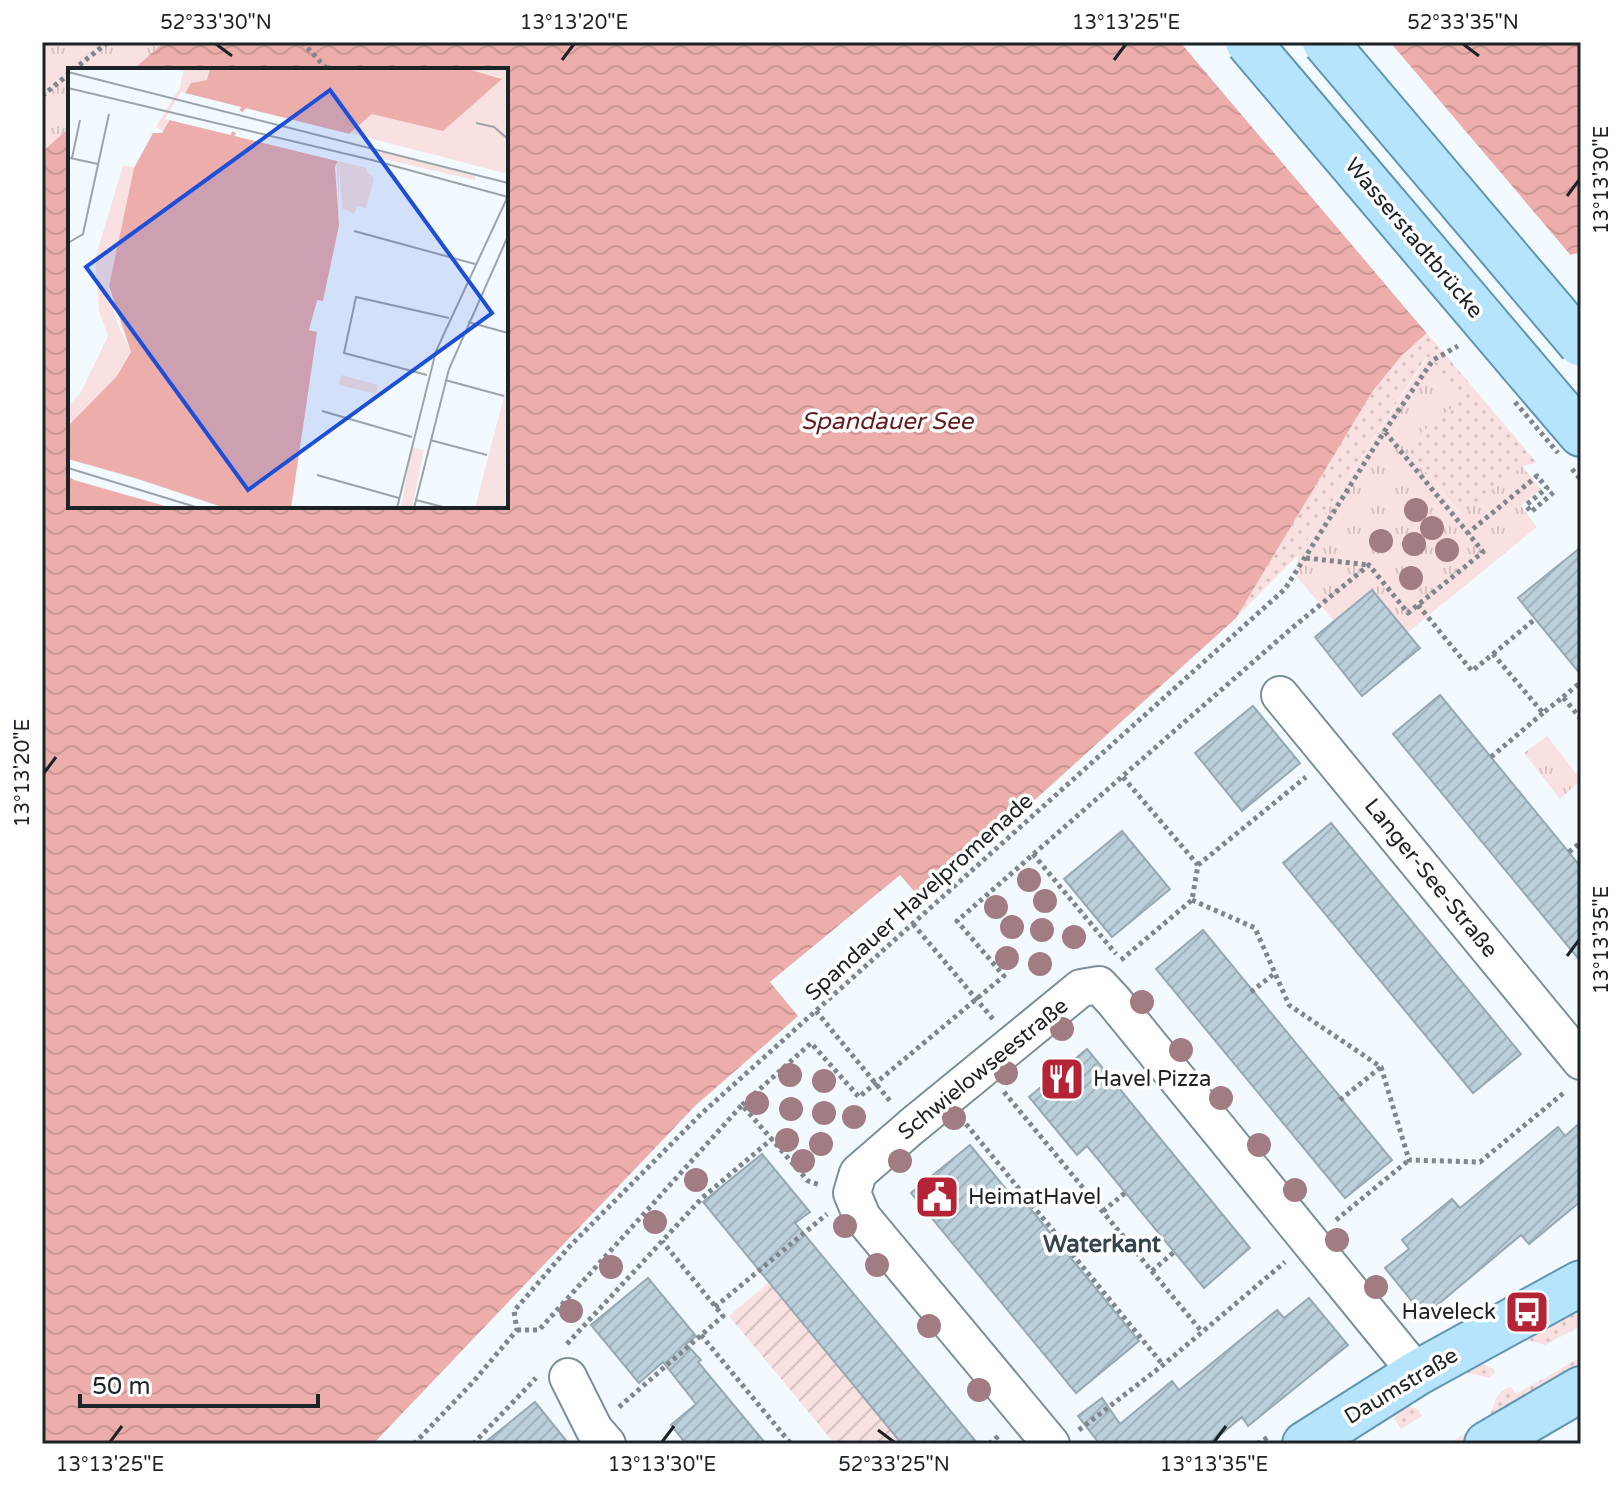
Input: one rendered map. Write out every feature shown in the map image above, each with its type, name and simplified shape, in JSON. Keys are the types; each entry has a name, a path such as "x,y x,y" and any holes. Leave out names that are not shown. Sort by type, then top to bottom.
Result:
{"main road":[{"name":"Wasserstadtbrücke","path":"1248,42 1581,434"},
{"path":"1325,42 1581,344"},
{"name":"Daumstraße","path":"1305,1444 1417,1373 1581,1283"},
{"path":"1487,1444 1581,1389"}],"street":[{"name":"Langer-See-Straße","path":"1280,695 1575,1075"},
{"name":"Schwielowseestraße","path":"852,1193 858,1173 911,1127 1081,988 1110,972"},
{"path":"1110,972 1310,1241 1417,1373"},
{"path":"852,1193 862,1217 1062,1439"},
{"path":"559,1365 600,1436"}],"path":[{"path":"76,68 108,42"},
{"path":"302,42 326,68"},
{"path":"42,96 68,74"},
{"name":"Spandauer Havelpromenade","path":"414,1444 517,1330 514,1311 569,1247 701,1114 1285,589 1433,360"},
{"path":"1306,558 1369,565 1408,613 1483,552 1384,432"},
{"path":"1468,533 1537,476 1547,488 1526,505 1531,512 1556,490"},
{"path":"517,1330 539,1330 742,1105 811,1043 859,1097 1004,976 957,921 1292,628 1369,565"},
{"path":"1418,605 1472,671 1535,619"},
{"path":"1493,654 1543,713"},
{"path":"1491,757 1581,682"},
{"path":"1563,697 1581,719"},
{"path":"1033,854 1110,972 1192,900 1198,865 1331,757"},
{"path":"1122,776 1198,865"},
{"path":"1569,852 1581,842"},
{"path":"1192,900 1255,928 1289,1005 1381,1067 1409,1160"},
{"path":"913,924 1014,1044"},
{"path":"1251,992 1275,973"},
{"path":"816,1011 911,1127"},
{"path":"1340,1100 1381,1067"},
{"path":"984,1068 1202,1332"},
{"path":"1062,1439 1163,1365 1409,1160 1480,1162 1575,1075"},
{"path":"946,1099 1163,1365"},
{"path":"742,1105 808,1181 852,1193"},
{"path":"473,1444 559,1365 662,1241 702,1198 773,1138"},
{"path":"715,1307 852,1193"},
{"path":"1103,1211 1125,1193"},
{"path":"600,1436 723,1316 662,1241"},
{"path":"1152,1271 1174,1252"},
{"path":"701,1335 791,1444"}],"green space":[{"path":"42,42 164,42 135,68 68,68 68,129 42,152"},
{"path":"1427,333 1537,463 1522,466 1461,515 1405,446 1427,356 1298,555 1236,618 1372,392 1402,355"},
{"path":"1428,356 1463,398 1405,446 1460,515 1522,466 1541,489 1521,506 1537,527 1407,633 1372,590 1334,621 1297,577 1298,555"},
{"path":"1547,736 1581,780 1560,799 1524,753"},
{"path":"769,1282 900,1441 896,1444 835,1444 729,1316"},
{"path":"1581,1299 1581,1325 1577,1328 1545,1345 1520,1338 1477,1362 1493,1368 1495,1373 1489,1378 1460,1371 1404,1405 1418,1409 1422,1416 1401,1429 1387,1408"},
{"path":"1581,1357 1581,1373 1458,1444 1448,1444 1489,1419 1502,1391 1511,1387 1516,1394"}],"water":[{"name":"Spandauer See","path":"164,42 1581,42 1581,253 1573,254 1427,333 1402,355 1372,392 1236,618 923,901 900,876 770,982 798,1016 696,1105 373,1444 42,1444 42,152 68,129 68,508 508,508 508,68 135,68"}],"pier":[{"path":"1180,42 1390,42 1573,258 1429,336"},
{"path":"900,875 925,904 920,904 899,881 776,983 801,1014 801,1019 770,982"}],"building":[{"path":"1581,547 1581,675 1518,598"},
{"path":"1372,590 1420,648 1362,696 1315,637"},
{"path":"1440,695 1581,867 1581,962 1393,734"},
{"path":"1253,706 1300,763 1242,811 1195,753"},
{"path":"1331,823 1521,1054 1473,1093 1283,863"},
{"path":"1122,831 1170,889 1112,937 1064,879"},
{"path":"1203,930 1392,1160 1345,1198 1156,969"},
{"path":"1087,1049 1250,1248 1204,1288 1087,1146 1077,1155 1029,1097"},
{"path":"1581,1122 1581,1201 1529,1244 1521,1235 1424,1316 1385,1268 1409,1249 1402,1240 1452,1199 1460,1208 1558,1127 1565,1136"},
{"path":"970,1145 1019,1205 1024,1201 1139,1341 1076,1393 911,1193"},
{"path":"762,1154 810,1212 795,1223 978,1444 902,1444 703,1202"},
{"path":"648,1278 696,1336 686,1344 701,1360 698,1362 766,1444 686,1444 671,1425 696,1404 663,1362 639,1383 591,1325"},
{"path":"1309,1298 1348,1345 1248,1426 1242,1417 1209,1444 1096,1444 1098,1442 1078,1416 1102,1398 1120,1424 1172,1381 1179,1390 1277,1310 1284,1318"},
{"path":"535,1402 569,1444 483,1444"}],"place":[{"name":"Havel Pizza","path":"1062,1079"},
{"name":"HeimatHavel","path":"937,1197"},
{"name":"Haveleck","path":"1527,1312"}],"district":[{"name":"Waterkant","path":"1102,1244"}]}
